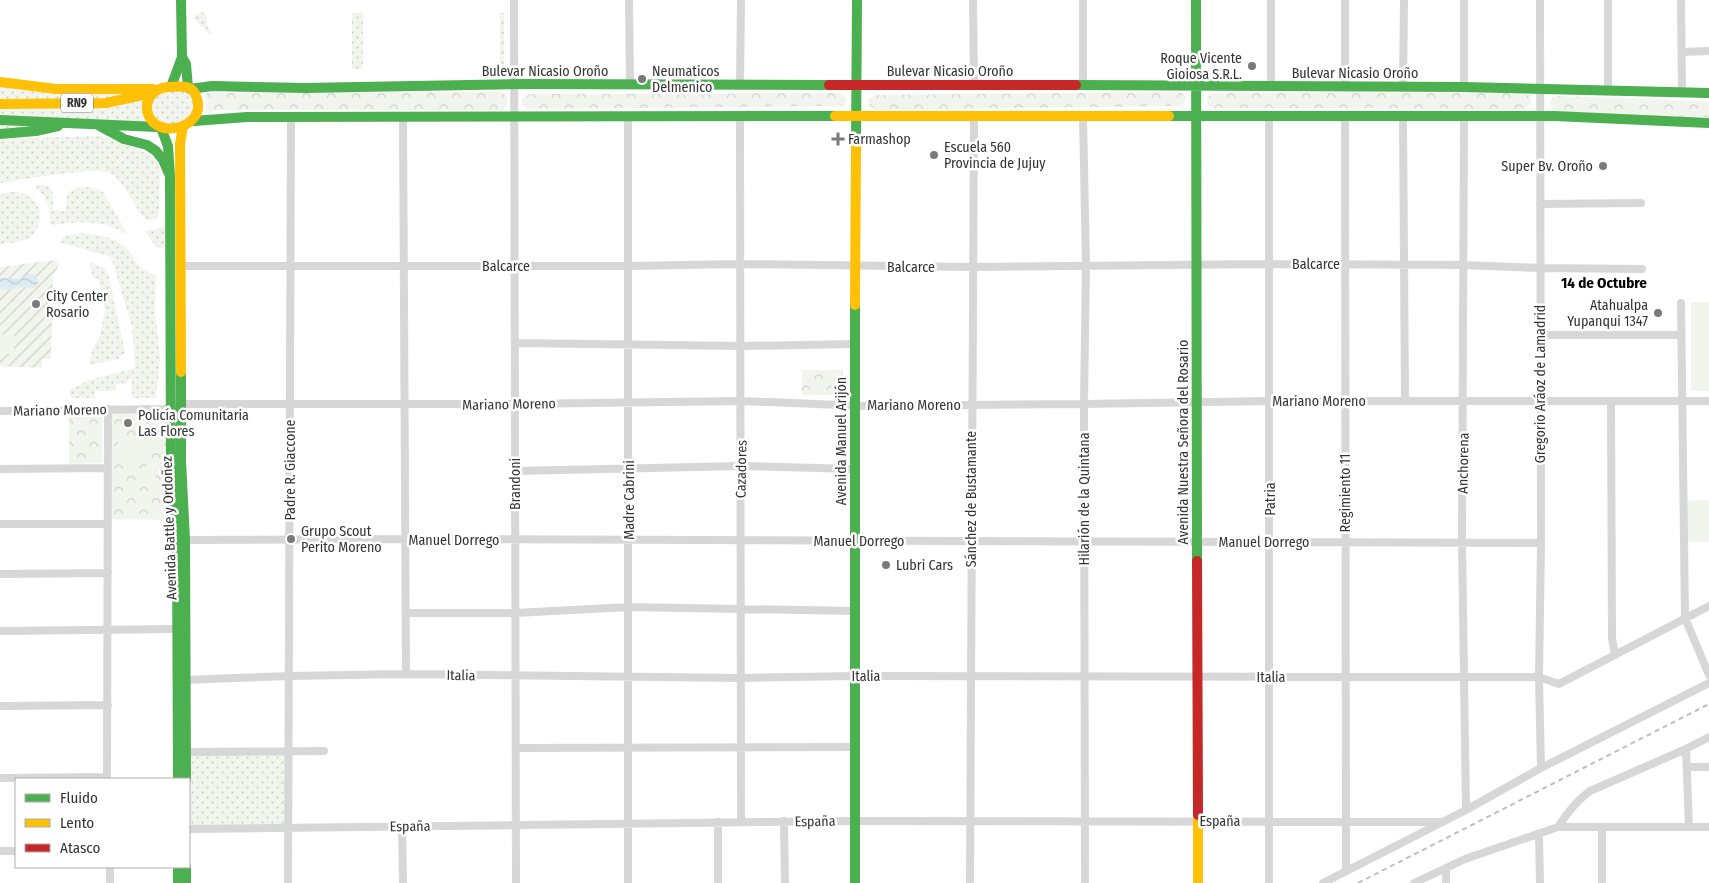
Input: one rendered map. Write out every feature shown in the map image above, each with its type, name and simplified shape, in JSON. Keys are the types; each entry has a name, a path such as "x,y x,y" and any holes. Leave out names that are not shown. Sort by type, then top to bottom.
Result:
{"main road":[{"path":"182,0 182,57 186,64 189,88 198,97 199,106 194,121"},
{"name":"Avenida Manuel Arijón","path":"855,883 854,469 857,0"},
{"name":"Avenida Nuestra Señora del Rosario","path":"1196,0 1198,883"},
{"path":"170,87 175,81 177,64 182,57"},
{"path":"0,82 56,89 155,91 170,87 189,88"},
{"name":"Bulevar Nicasio Oroño","path":"189,88 212,86 305,88 514,84 974,84 1464,87 1709,93"},
{"path":"155,91 147,101 146,111 150,120 159,127 170,129 194,121 238,117 403,116 1540,116 1709,124"},
{"name":"RN9","path":"0,104 106,103 155,91"},
{"name":"RN9","path":"0,120 159,127"},
{"path":"0,134 36,131 79,122"},
{"path":"95,124 124,139 146,145 156,151 163,160 170,176"},
{"name":"Avenida Battle y Ordoñez","path":"178,778 181,680 180,144 183,126"},
{"name":"Avenida Battle y Ordoñez","path":"159,127 168,146 170,176 171,461 181,540 177,629 186,752 186,778"},
{"path":"178,868 178,883"},
{"path":"186,868 186,883"}],"street":[{"name":"Brandoni","path":"514,0 516,883"},
{"path":"629,0 630,84"},
{"path":"740,85 741,0"},
{"path":"972,0 974,84"},
{"path":"1083,0 1083,85"},
{"path":"1271,0 1271,86"},
{"path":"1345,0 1345,87"},
{"path":"1403,87 1404,0"},
{"path":"1464,0 1464,87"},
{"name":"Gregorio Aráoz de Lamadrid","path":"1540,0 1539,677 1541,768"},
{"path":"1608,0 1608,91"},
{"path":"1681,0 1682,93"},
{"path":"1682,52 1709,52"},
{"name":"Sánchez de Bustamante","path":"970,883 974,115"},
{"path":"403,116 406,674"},
{"name":"Hilarión de la Quintana","path":"1083,116 1086,265 1084,404 1085,883"},
{"name":"Patria","path":"1269,116 1269,883"},
{"name":"Regimiento 11","path":"1344,116 1346,871"},
{"path":"1402,116 1405,401"},
{"name":"Anchorena","path":"1464,116 1462,543 1466,810"},
{"name":"Padre R. Giaccone","path":"288,883 291,117"},
{"name":"Madre Cabrini","path":"628,117 628,883"},
{"name":"Cazadores","path":"740,117 742,346 740,540 741,822"},
{"path":"1540,204 1640,203"},
{"name":"Balcarce","path":"180,266 629,266 740,264 972,267 1345,264 1642,269"},
{"path":"1681,302 1685,618 1709,675"},
{"path":"1540,334 1681,334"},
{"path":"515,343 742,346 855,344"},
{"name":"Mariano Moreno","path":"0,411 170,409 181,404 515,404 629,401 742,401 855,406 1197,401 1709,401"},
{"path":"1611,402 1612,638 1615,655 1709,606"},
{"path":"0,778 107,778 108,410"},
{"path":"515,470 741,466 854,469"},
{"path":"0,468 108,468"},
{"path":"0,524 108,524"},
{"name":"Manuel Dorrego","path":"181,540 1540,543"},
{"path":"0,574 108,573"},
{"path":"407,613 515,613 629,607 854,611"},
{"path":"0,631 177,629"},
{"name":"Italia","path":"181,680 406,674 740,678 854,676 1464,676 1539,677 1559,684 1615,655"},
{"path":"1323,883 1466,810 1541,768 1709,683"},
{"path":"0,706 108,705"},
{"path":"1558,827 1578,800 1590,792 1709,737"},
{"path":"516,748 854,747"},
{"path":"1686,749 1689,827"},
{"path":"186,752 324,751"},
{"path":"1687,767 1709,767"},
{"name":"España","path":"190,829 855,821 1441,822"},
{"path":"718,822 718,883"},
{"path":"784,822 785,883"},
{"path":"402,826 403,883"},
{"path":"1414,883 1502,846 1558,827 1709,827"},
{"path":"1602,827 1602,883"},
{"path":"1539,834 1540,883"},
{"path":"0,851 15,851"},
{"path":"110,868 110,883"},
{"path":"1446,868 1446,883"}],"green space":[{"path":"202,12 206,15 210,35 193,18"},
{"path":"352,13 363,13 363,69 352,69"},
{"path":"500,13 504,13 504,76 494,76 494,66 500,66"},
{"path":"0,82 56,89 178,87 198,97 189,124 95,124 0,134"},
{"path":"500,92 505,94 508,103 503,110 221,110 205,113 207,103 205,95 207,93"},
{"path":"1180,92 1186,100 1184,104 1179,106 875,110 869,105 868,100 875,95"},
{"path":"1524,92 1529,96 1531,104 1523,109 1214,108 1207,103 1208,97 1213,93"},
{"path":"840,93 846,98 846,102 842,106 527,109 522,104 523,97 530,94"},
{"path":"1557,96 1709,101 1709,117 1669,117 1556,111 1552,109 1550,101"},
{"path":"101,136 136,148 154,157 160,170 159,212 156,219 148,220 143,218 119,181 110,173 102,171 75,172 0,182 0,139"},
{"path":"36,185 50,188 53,195 53,210 66,211 67,195 74,189 89,187 103,192 128,235 109,226 92,222 53,225 50,223 48,203 36,188"},
{"path":"13,192 26,194 33,199 39,211 39,224 27,239 0,244 0,194"},
{"path":"166,224 166,243 162,248 156,247 145,231 155,230"},
{"path":"82,233 95,234 120,243 130,252 140,267 156,276 155,308 160,359 156,398 132,398 132,380 128,379 127,383 116,384 116,391 95,391 95,398 72,398 69,391 86,381 135,368 132,326 111,257 59,242 64,236"},
{"name":"City Center Rosario","path":"56,260 59,265 53,276 51,359 42,359 42,368 0,366 0,267"},
{"path":"89,262 105,268 108,273 125,352 118,359 89,365 93,347 99,339 105,310 98,278 93,278"},
{"path":"1691,302 1709,302 1709,391 1691,391"},
{"path":"14,334 14,354 0,354 0,335"},
{"path":"802,370 843,370 843,395 802,395"},
{"path":"108,409 170,409 176,520 108,519"},
{"path":"69,417 102,417 102,463 69,464"},
{"path":"118,437 148,438 148,459 118,458"},
{"path":"147,466 152,468 155,475 157,485 153,488 143,484 138,474 141,469"},
{"path":"1709,500 1709,542 1687,542 1686,501"},
{"path":"289,751 288,827 190,829 190,778 186,752"}],"water":[{"path":"28,274 34,275 37,278 38,283 34,288 0,289 0,278 22,279"}],"railway":[{"path":"1358,883 1709,704"}],"traffic: fast":[{"path":"181,0 182,57 186,64 188,88"},
{"path":"856,148 857,0"},
{"path":"1196,0 1197,561"},
{"path":"171,87 182,57"},
{"path":"190,89 212,86 305,88 523,84 829,85"},
{"path":"1076,85 1464,87 1709,93"},
{"path":"194,121 247,117 835,116"},
{"path":"1169,116 1555,116 1709,123"},
{"path":"0,120 157,127"},
{"path":"98,125 124,139 147,145 156,151 163,160 170,176"},
{"path":"0,134 36,131 58,126"},
{"path":"161,128 168,146 170,176 171,461 177,540 178,778"},
{"path":"855,305 855,883"},
{"path":"181,372 181,461 185,540 186,778"},
{"path":"178,868 178,883"},
{"path":"186,868 186,883"}],"traffic: slow":[{"path":"0,82 56,89 153,89"},
{"path":"168,87 189,88 197,98 198,110 194,118 180,127 164,128 155,124 147,110 147,103 151,95 158,90 168,87"},
{"path":"0,104 106,103 152,93"},
{"path":"835,116 1169,116"},
{"path":"181,372 180,144 183,126"},
{"path":"855,305 856,148"},
{"path":"1198,815 1198,883"}],"traffic: jam":[{"path":"829,85 1076,85"},
{"path":"1197,561 1198,815"}],"place":[{"name":"Roque Vicente Gioiosa S.R.L.","path":"1252,66"},
{"name":"Neumaticos Delmenico","path":"642,79"},
{"name":"Farmashop","path":"838,139"},
{"name":"Escuela 560 Provincia de Jujuy","path":"934,155"},
{"name":"Super Bv. Oroño","path":"1603,166"},
{"name":"City Center Rosario","path":"36,304"},
{"name":"Atahualpa Yupanqui 1347","path":"1658,313"},
{"name":"Policía Comunitaria Las Flores","path":"128,423"},
{"name":"Grupo Scout Perito Moreno","path":"291,539"},
{"name":"Lubri Cars","path":"886,565"}],"district":[{"name":"14 de Octubre","path":"1604,283"}]}
